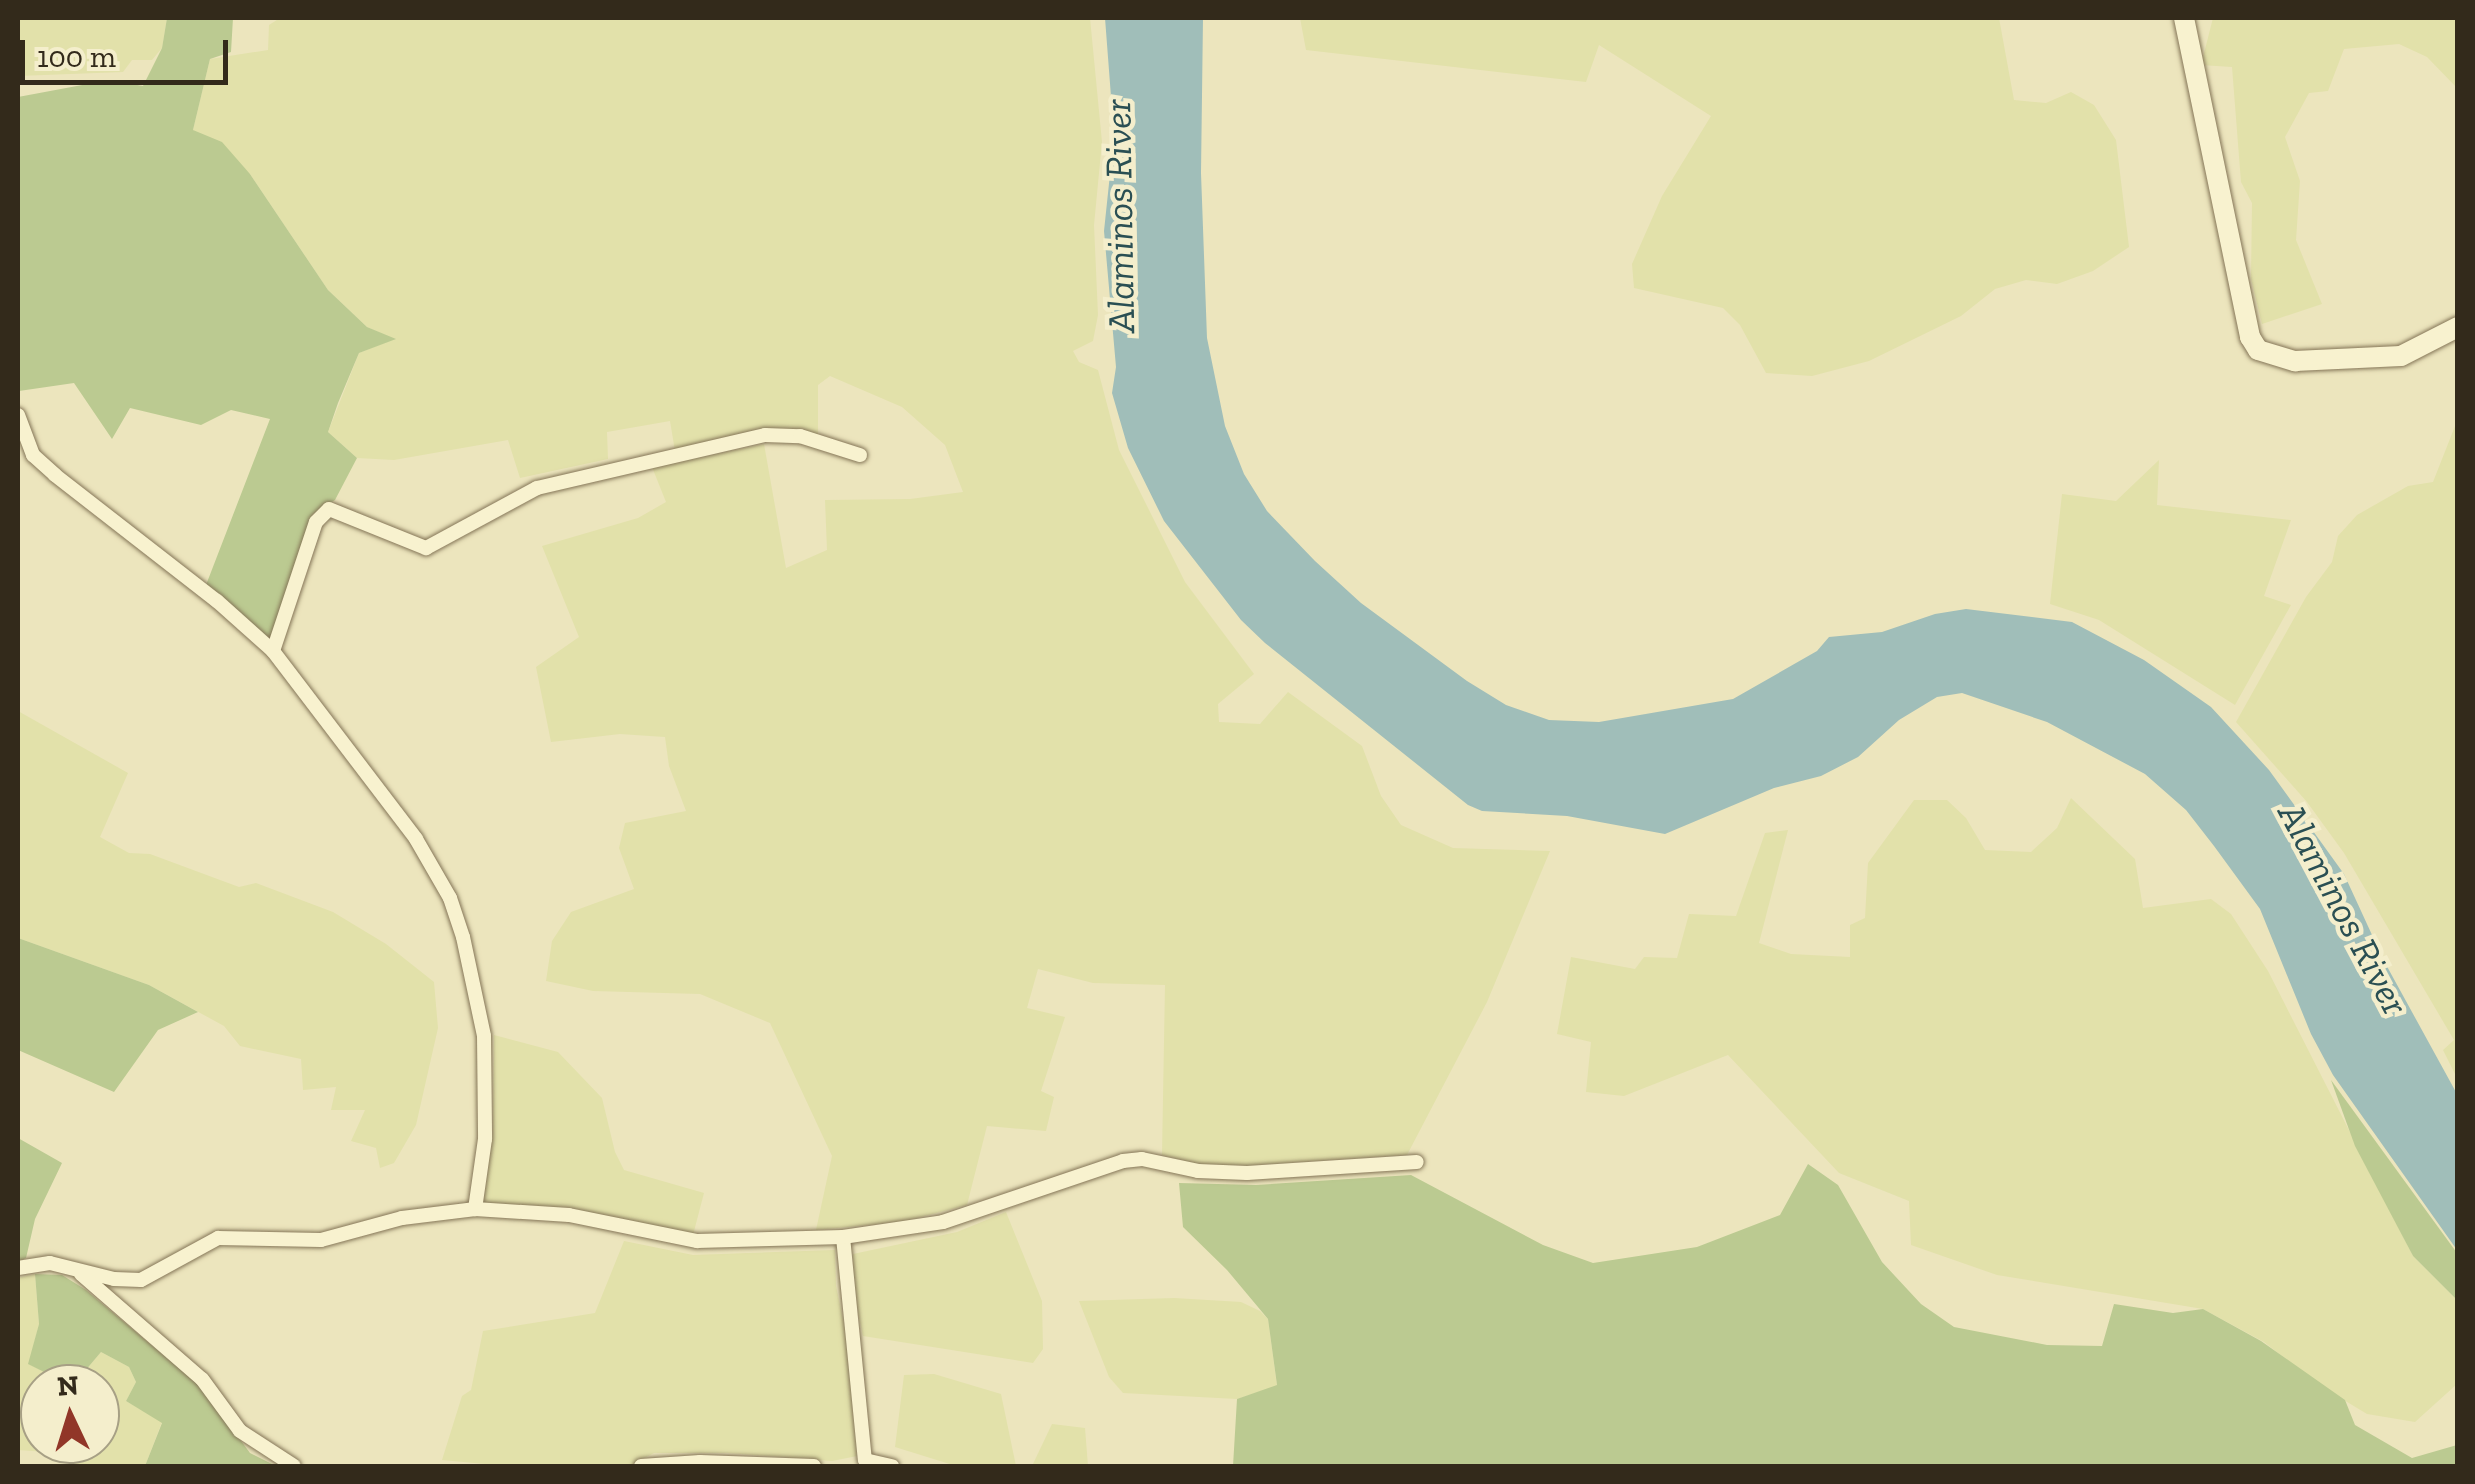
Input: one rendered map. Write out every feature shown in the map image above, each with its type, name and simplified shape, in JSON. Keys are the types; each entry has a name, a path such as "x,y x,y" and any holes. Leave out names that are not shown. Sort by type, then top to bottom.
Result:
{"street":[{"path":"2184,18 2250,336 2258,350 2294,361 2401,356 2458,328"},
{"path":"18,416 34,455 273,650 416,839 454,911 484,1036 484,1139 475,1209"},
{"path":"273,650 316,522 329,509 426,548 537,488 765,435 800,436 860,456"},
{"path":"18,1268 50,1262 141,1280 218,1238 321,1240 402,1218 475,1209 568,1214 698,1241 843,1237 956,1218 1122,1161 1142,1158 1198,1171 1247,1173 1417,1162"},
{"path":"843,1237 865,1460"},
{"path":"77,1270 202,1379 240,1431 294,1466"},
{"path":"848,1466 865,1460 892,1466"},
{"path":"641,1466 650,1462 814,1466"}],"green space":[{"path":"18,18 167,18 162,48 152,60 132,60 123,72 18,76"},
{"path":"167,18 233,18 231,52 210,59 193,130 222,142 250,174 328,290 367,327 396,339 359,353 338,403 328,432 357,458 335,500 313,514 271,642 206,585 270,419 231,410 201,425 130,408 112,439 74,383 19,391 18,97 109,80 143,86 162,48"},
{"path":"280,18 1090,18 1102,142 1094,225 1098,315 1093,341 1073,351 1079,362 1098,370 1119,450 1185,582 1254,674 1218,704 1219,722 1260,724 1288,692 1362,746 1381,796 1401,825 1453,848 1550,851 1487,1002 1407,1155 1244,1166 1200,1165 1162,1155 1165,985 1093,983 1038,969 1027,1008 1065,1017 1041,1091 1054,1097 1046,1131 987,1126 967,1205 902,1222 816,1230 832,1156 770,1023 700,994 593,991 546,981 552,941 571,912 634,889 619,848 625,823 686,811 669,766 665,737 620,734 551,742 536,667 579,637 542,546 638,518 666,502 652,467 764,444 786,568 827,550 825,500 910,499 963,492 945,445 902,407 830,376 818,385 818,436 675,451 670,421 607,432 608,459 520,478 508,440 394,460 357,458 328,432 359,353 394,339 367,327 328,290 250,174 193,130 210,59 268,50 269,25"},
{"path":"1300,18 1999,18 2014,100 2046,103 2071,92 2094,105 2116,140 2129,247 2093,271 2057,284 2026,280 1995,289 1961,316 1869,361 1812,376 1766,373 1740,325 1723,308 1634,288 1632,264 1662,196 1711,116 1599,45 1586,82 1306,50"},
{"path":"2213,18 2457,18 2457,88 2427,57 2399,44 2344,49 2328,91 2309,93 2285,137 2300,181 2296,240 2322,304 2262,324 2251,279 2252,203 2241,182 2232,67 2201,65"},
{"path":"2457,421 2457,1078 2443,1050 2454,1040 2344,853 2307,802 2236,722 2306,597 2332,562 2338,536 2357,515 2408,486 2433,482"},
{"path":"2159,460 2157,505 2291,520 2264,596 2291,605 2235,705 2099,620 2050,604 2062,494 2116,501"},
{"path":"18,711 128,773 100,837 129,853 150,854 239,887 256,883 333,912 386,944 434,982 438,1028 416,1125 394,1163 380,1168 376,1148 351,1141 365,1110 331,1110 336,1087 303,1090 301,1059 240,1046 224,1026 149,985 18,938"},
{"path":"2071,798 2135,859 2143,908 2211,899 2231,914 2268,971 2413,1256 2457,1300 2457,1384 2415,1422 2367,1414 2319,1385 2264,1342 2203,1309 1997,1275 1911,1245 1909,1201 1839,1173 1728,1055 1624,1096 1586,1092 1591,1042 1557,1034 1571,957 1635,969 1644,957 1677,958 1689,914 1736,916 1765,833 1788,830 1759,943 1791,954 1850,957 1850,925 1865,918 1868,863 1914,800 1947,800 1966,818 1985,850 2031,852 2057,828"},
{"path":"18,938 149,985 198,1012 158,1030 114,1092 18,1050"},
{"path":"494,1035 558,1052 602,1098 615,1152 624,1170 704,1193 693,1235 482,1203 493,1132"},
{"path":"2331,1080 2457,1253 2457,1300 2413,1256 2355,1146"},
{"path":"18,1138 62,1163 35,1219 26,1258 18,1262"},
{"path":"1808,1164 1838,1185 1882,1262 1921,1304 1954,1327 2047,1345 2102,1346 2114,1304 2173,1313 2203,1309 2261,1341 2345,1400 2355,1425 2412,1458 2457,1445 2457,1466 1233,1466 1237,1399 1277,1385 1268,1319 1227,1270 1183,1227 1179,1183 1256,1185 1411,1175 1543,1245 1593,1263 1697,1247 1780,1215"},
{"path":"1006,1212 1042,1301 1043,1349 1033,1363 863,1336 852,1286 853,1254 957,1232"},
{"path":"624,1241 693,1255 835,1250 836,1286 849,1347 857,1456 832,1461 728,1453 654,1453 629,1466 506,1466 442,1460 462,1396 471,1390 483,1331 595,1313"},
{"path":"35,1274 39,1324 29,1364 20,1364 20,1450 18,1450 18,1278"},
{"path":"35,1274 62,1275 86,1290 200,1386 250,1453 276,1466 145,1466 162,1423 126,1401 136,1382 129,1367 101,1352 91,1364 28,1364 39,1324"},
{"path":"1174,1298 1241,1302 1260,1311 1268,1319 1277,1386 1237,1399 1123,1393 1109,1377 1079,1301"},
{"path":"101,1352 129,1367 136,1382 126,1401 162,1422 145,1466 74,1466 120,1464 120,1364 91,1364"},
{"path":"934,1374 1001,1394 1016,1466 956,1466 895,1447 904,1375"},
{"path":"1052,1424 1085,1428 1088,1466 1032,1466"}],"water":[{"name":"Alaminos River","path":"1105,18 1203,18 1201,173 1207,338 1225,426 1244,474 1267,511 1361,603 1467,681 1506,705 1549,720 1599,722 1733,699 1817,651 1829,637 1882,632 1935,614 1966,609 2072,622 2144,660 2211,707 2269,770 2344,874 2384,961 2457,1094 2457,1250 2333,1075 2311,1034 2260,909 2214,846 2186,810 2145,774 2047,722 1962,693 1937,697 1899,720 1858,757 1821,776 1774,788 1665,834 1567,816 1482,811 1468,805 1265,643 1241,620 1164,521 1128,448 1112,393 1116,367 1104,231 1114,136"}]}
